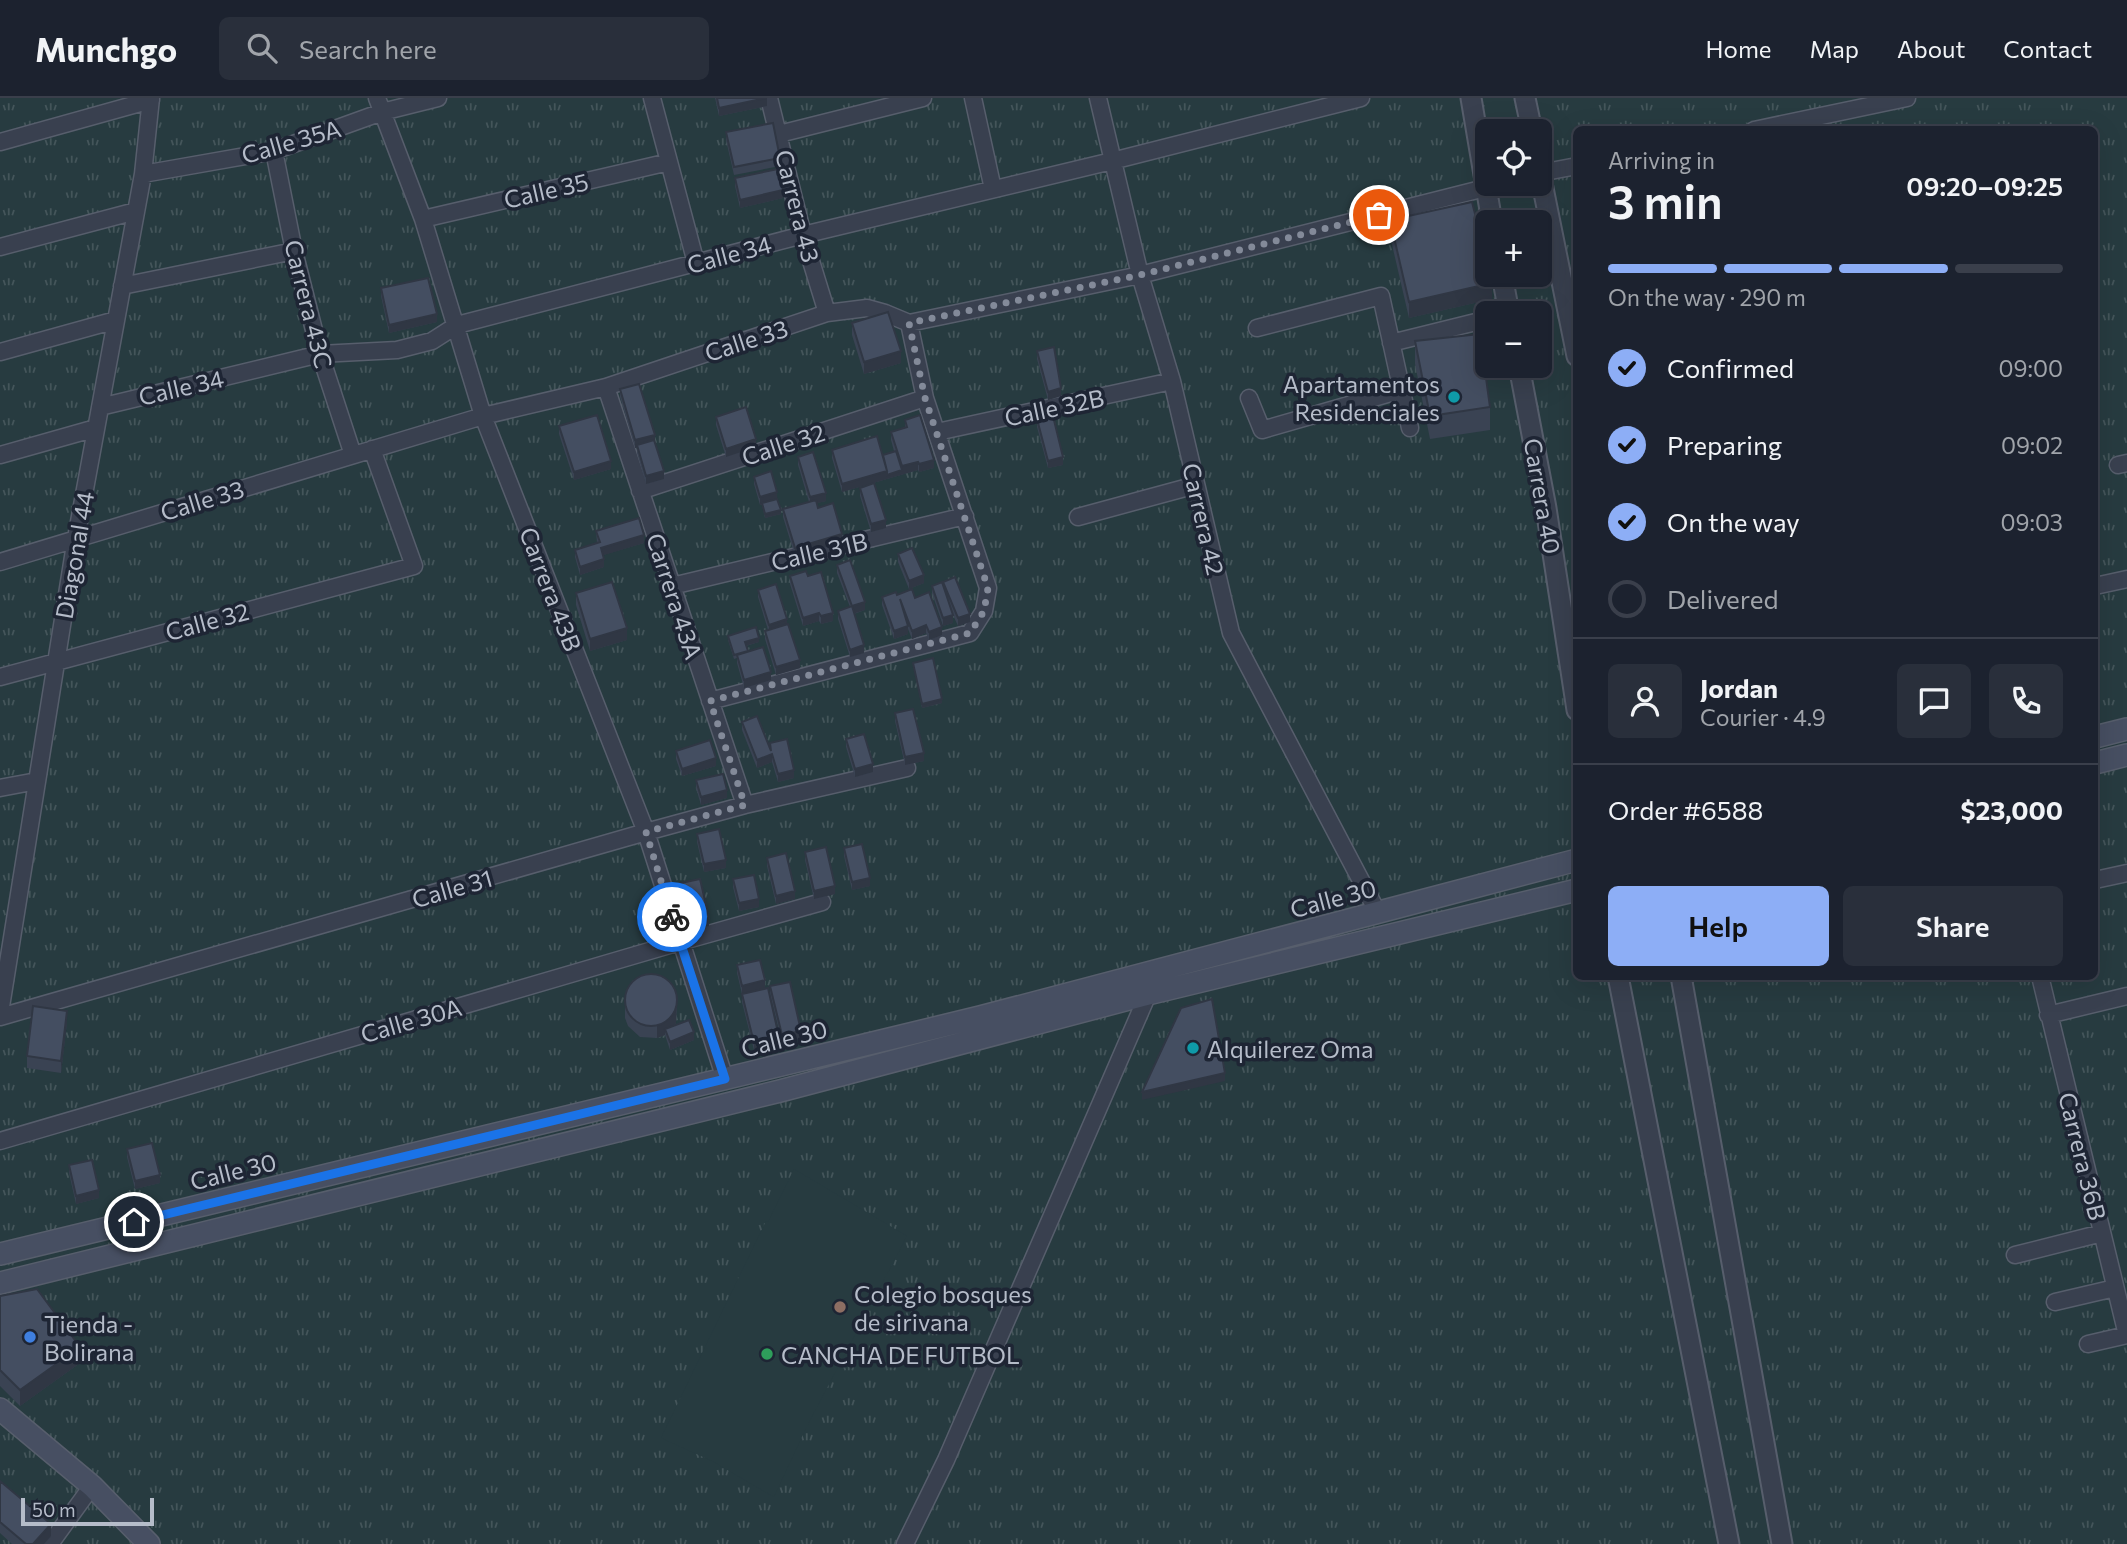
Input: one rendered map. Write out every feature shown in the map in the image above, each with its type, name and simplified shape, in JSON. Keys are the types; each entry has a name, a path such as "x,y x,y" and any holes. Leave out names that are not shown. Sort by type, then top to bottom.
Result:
{"main road":[{"path":"2098,736 2127,729"},
{"path":"2098,762 2127,755"},
{"name":"Calle 30","path":"0,1283 780,1091 1378,913 1573,861"},
{"name":"Calle 30","path":"0,1254 980,1017 1146,984 1573,891"},
{"path":"0,1409 92,1486 149,1544"}],"street":[{"name":"Calle 35A","path":"143,174 274,151 380,105 438,98"},
{"path":"652,98 696,263"},
{"name":"Carrera 43","path":"769,98 803,234 827,313"},
{"path":"779,134 923,98"},
{"path":"973,98 993,189"},
{"name":"Carrera 42","path":"1098,98 1140,275 1172,381 1231,633 1378,913"},
{"name":"Calle 34","path":"100,407 320,354 397,350 432,341 457,325 803,234 1112,161 1361,98"},
{"path":"1471,98 1476,119"},
{"path":"1525,98 1529,119"},
{"path":"1773,126 1907,98"},
{"path":"0,142 151,99"},
{"name":"Diagonal 44","path":"0,1015 8,922 37,781 76,538 143,174 151,99"},
{"name":"Carrera 43B","path":"380,105 423,219 483,416 646,832 725,1079"},
{"name":"Carrera 43C","path":"274,151 294,251 320,354 353,455"},
{"name":"Calle 35","path":"423,219 669,162"},
{"path":"1552,171 1573,167"},
{"path":"710,701 970,633 984,611 988,588 925,398 909,323 1140,275 1475,191"},
{"path":"1546,196 1570,286 1573,316"},
{"path":"0,247 136,211"},
{"path":"122,286 294,251"},
{"path":"1257,328 1381,296 1410,428"},
{"name":"Calle 33","path":"0,562 483,416 606,387 827,313 867,308 909,323"},
{"path":"0,352 116,320"},
{"path":"1391,344 1475,322"},
{"name":"Carrera 40","path":"1521,378 1546,508 1573,684"},
{"name":"Calle 32B","path":"937,432 1172,381"},
{"name":"Carrera 43A","path":"606,387 745,805"},
{"path":"1249,398 1262,430 1401,390"},
{"name":"Calle 32","path":"640,491 925,398"},
{"path":"0,455 96,428"},
{"name":"Calle 32","path":"0,677 414,566 372,449"},
{"path":"1078,517 1196,485"},
{"name":"Calle 31B","path":"672,586 965,516"},
{"path":"2098,585 2127,579"},
{"name":"Calle 31","path":"0,1015 745,805 907,768"},
{"path":"0,788 37,781"},
{"path":"2098,879 2127,873"},
{"name":"Calle 30A","path":"0,1141 822,902"},
{"path":"1619,980 1729,1544"},
{"path":"1682,980 1782,1544"},
{"name":"Carrera 36B","path":"2041,980 2127,1335"},
{"path":"905,1544 946,1460 1146,984"},
{"path":"2048,1015 2127,996"},
{"path":"2015,1255 2102,1233"},
{"path":"2055,1302 2115,1288"},
{"path":"2088,1344 2127,1335"},
{"path":"50,1544 92,1486"}],"green space":[{"path":"0,98 2127,98 2127,1544 0,1544"},
{"name":"CANCHA DE FUTBOL","path":"794,1169 907,1236 806,1428 774,1497 712,1461 661,1438"}],"building":[{"path":"717,98 766,98 719,108"},
{"path":"773,123 780,158 734,167 726,132"},
{"path":"778,169 783,190 740,200 735,178"},
{"path":"1472,202 1475,214 1475,287 1409,302 1390,220"},
{"path":"428,278 437,314 389,325 381,288"},
{"path":"888,312 901,351 864,362 852,323"},
{"name":"Apartamentos Residenciales","path":"1475,335 1475,378 1486,378 1490,407 1430,416 1415,341"},
{"path":"1054,347 1061,388 1048,392 1037,351"},
{"path":"639,384 655,435 635,440 620,389"},
{"path":"746,407 756,439 726,449 716,417"},
{"path":"597,415 611,461 574,472 559,426"},
{"path":"920,415 934,460 902,466 891,432 907,427 905,420"},
{"path":"1053,416 1063,457 1048,461 1037,419"},
{"path":"877,436 887,471 842,484 832,450"},
{"path":"654,440 664,471 646,476 637,445"},
{"path":"896,451 902,470 887,475 883,455"},
{"path":"813,452 826,493 810,497 798,457"},
{"path":"771,471 777,492 760,497 754,477"},
{"path":"874,483 886,520 871,524 860,488"},
{"path":"777,499 781,510 765,514 762,503"},
{"path":"816,500 818,508 833,503 842,534 795,548 783,509"},
{"path":"639,518 644,535 601,548 604,559 580,567 575,550 600,542 596,531"},
{"path":"912,548 924,575 909,581 898,554"},
{"path":"850,560 865,602 852,606 837,565"},
{"path":"806,571 808,576 821,572 833,613 821,616 819,613 803,618 790,576"},
{"path":"955,577 970,614 958,618 943,582"},
{"path":"612,582 627,628 590,639 576,593"},
{"path":"942,582 953,615 943,618 932,586"},
{"path":"776,584 787,619 769,625 758,590"},
{"path":"912,589 915,598 929,592 942,627 929,632 926,625 912,631 900,599 908,626 894,631 882,597"},
{"path":"852,606 864,645 850,650 838,611"},
{"path":"788,624 800,660 776,667 765,631"},
{"path":"756,627 759,638 745,642 748,651 734,655 728,636"},
{"path":"763,647 771,672 744,680 737,655"},
{"path":"933,658 942,699 922,704 913,663"},
{"path":"913,709 924,753 905,757 895,713"},
{"path":"757,716 771,751 770,743 787,739 794,770 778,774 772,754 757,760 742,722"},
{"path":"864,734 873,764 855,769 846,739"},
{"path":"710,740 716,758 682,769 676,751"},
{"path":"723,774 727,790 701,797 696,780"},
{"path":"719,829 726,860 704,864 697,834"},
{"path":"862,844 870,878 852,882 844,848"},
{"path":"826,847 835,886 814,891 805,852"},
{"path":"786,853 795,891 776,896 767,858"},
{"path":"754,875 759,899 739,903 733,879"},
{"path":"700,879 709,918 685,923 676,884"},
{"path":"760,960 765,980 742,986 737,965"},
{"path":"651,974 661,976 669,982 675,990 675,1010 669,1018 661,1024 651,1026 641,1024 633,1018 627,1010 625,1000 627,990 633,982 641,976"},
{"path":"790,982 801,1031 782,1035 770,986"},
{"path":"768,988 779,1037 754,1043 742,994"},
{"name":"Alquilerez Oma","path":"1212,999 1225,1073 1142,1092 1181,1008"},
{"path":"33,1006 67,1011 61,1061 27,1056"},
{"path":"689,1020 694,1032 670,1042 665,1029"},
{"path":"152,1143 160,1175 135,1181 127,1149"},
{"path":"92,1160 99,1190 76,1196 69,1165"},
{"name":"Tienda - Bolirana","path":"37,1289 80,1347 20,1390 0,1370 0,1296"},
{"path":"0,1481 51,1524 33,1544 26,1544 0,1522"}],"way so far":[{"path":"672,917 646,832 745,805 710,701 970,633 984,611 988,588 925,398 909,323 1140,275 1379,215"}],"place":[{"name":"Apartamentos Residenciales","path":"1454,397"},
{"name":"Alquilerez Oma","path":"1193,1048"},
{"name":"Colegio bosques de sirivana","path":"840,1307"},
{"name":"Tienda - Bolirana","path":"30,1337"},
{"name":"CANCHA DE FUTBOL","path":"767,1354"}],"route":[{"path":"134,1222 725,1079 672,917"}]}
